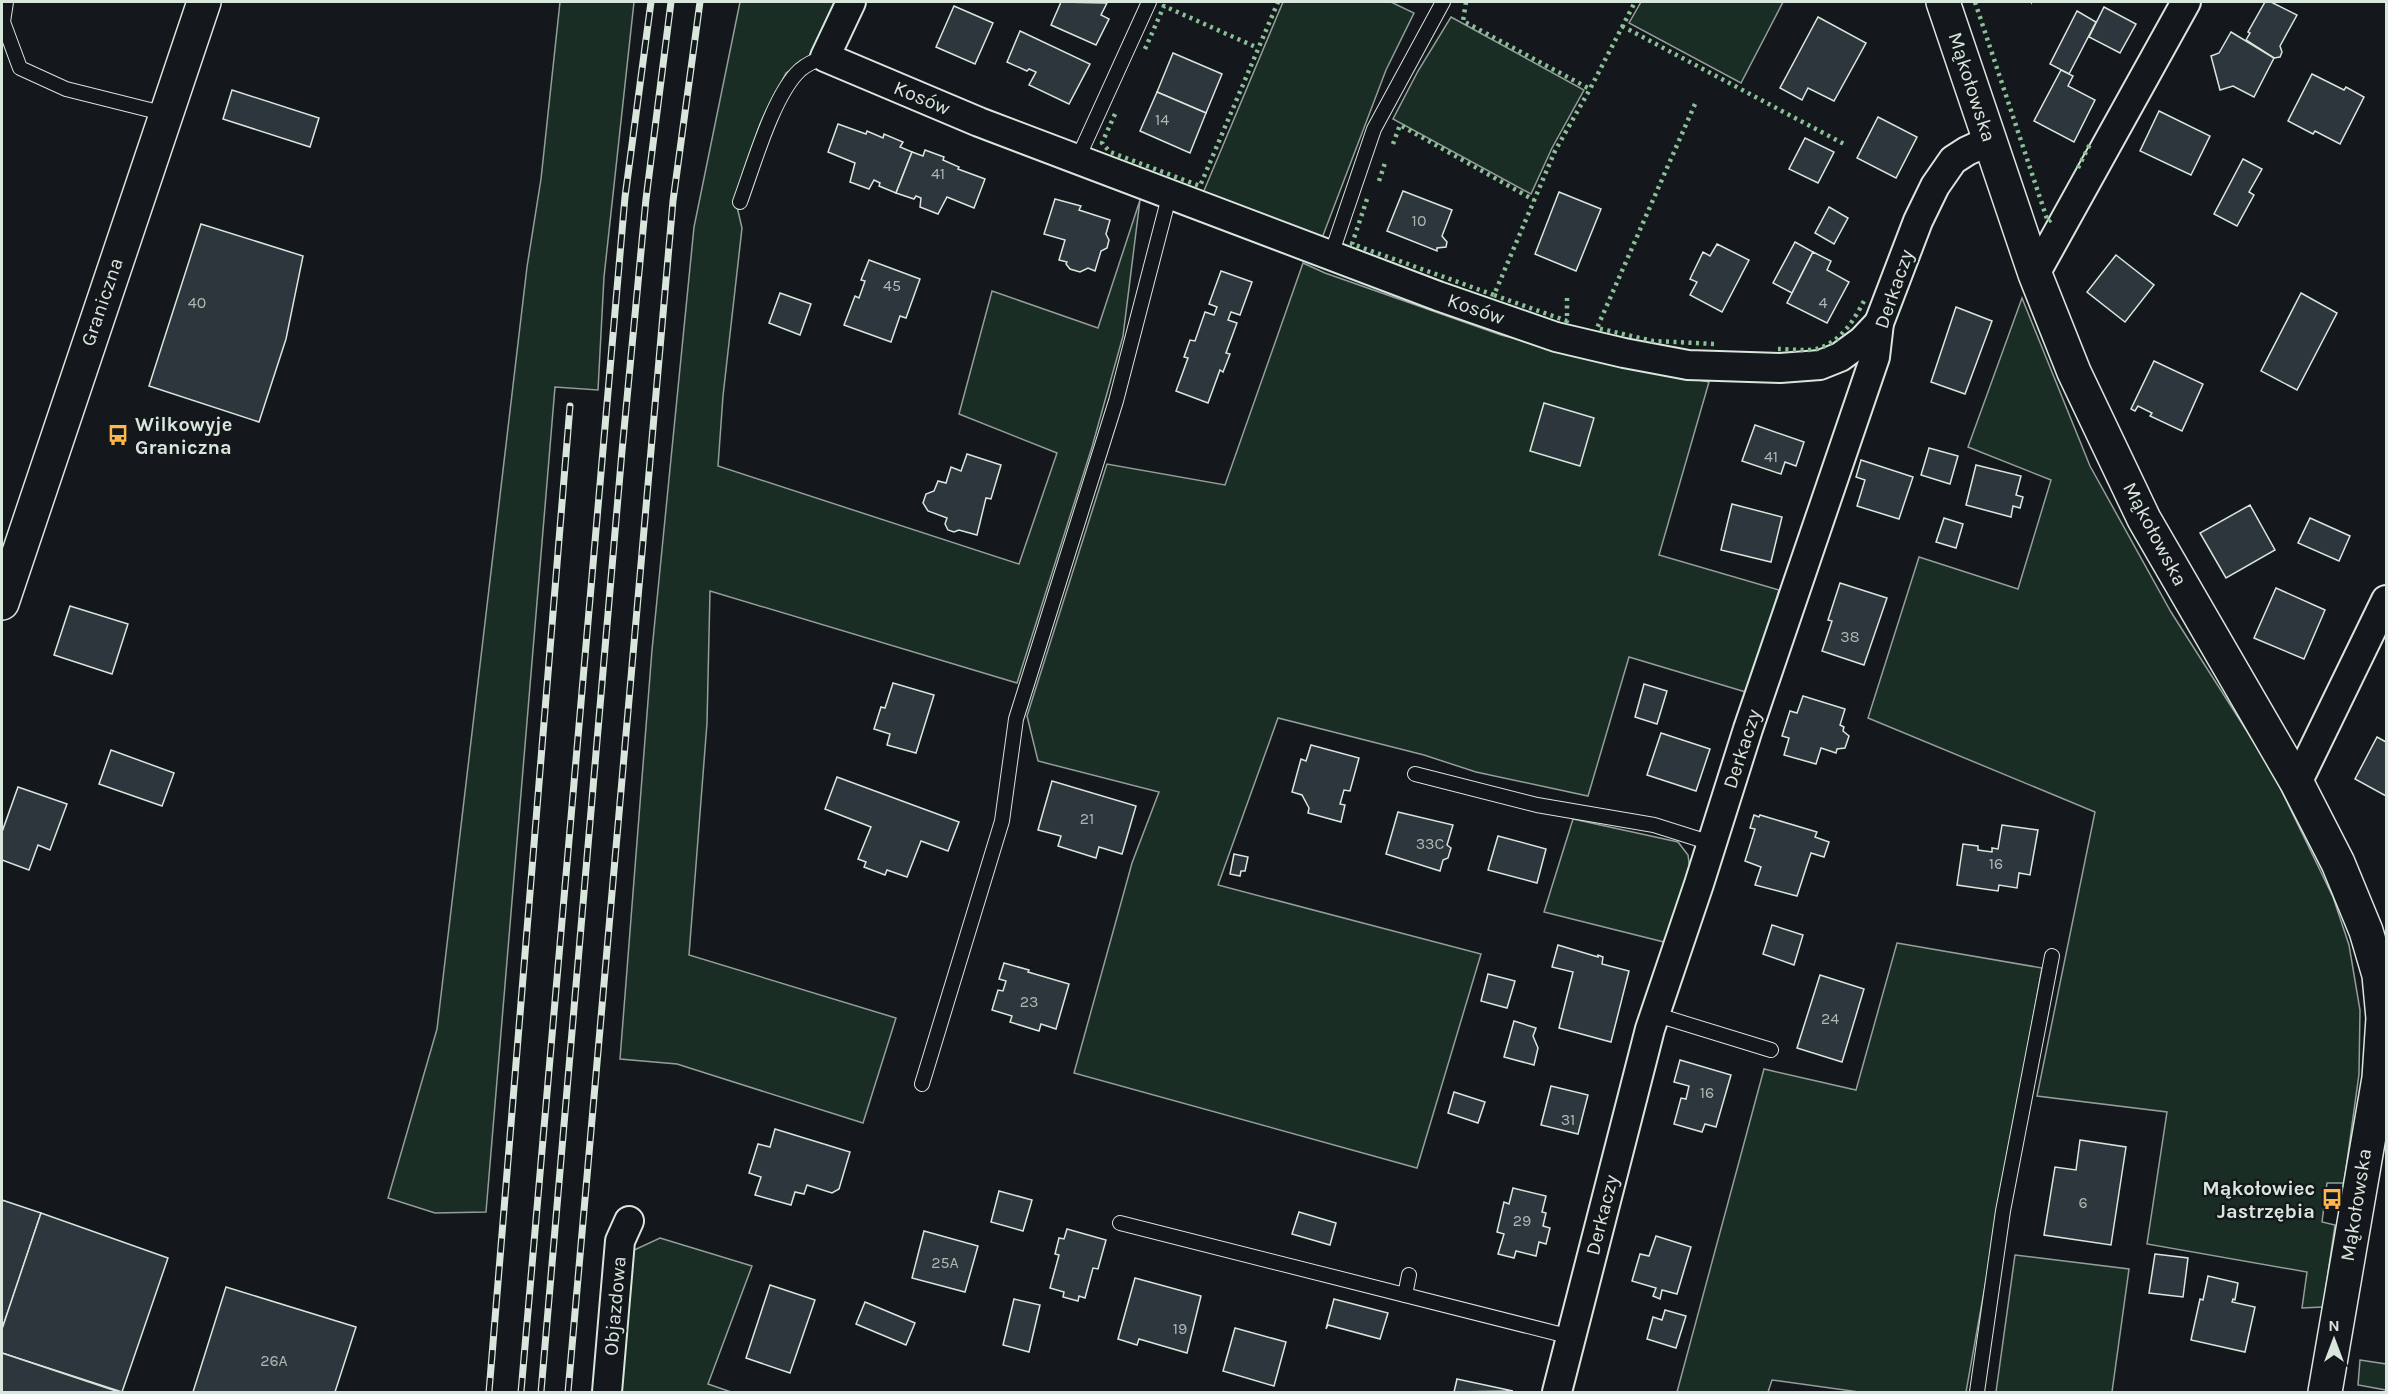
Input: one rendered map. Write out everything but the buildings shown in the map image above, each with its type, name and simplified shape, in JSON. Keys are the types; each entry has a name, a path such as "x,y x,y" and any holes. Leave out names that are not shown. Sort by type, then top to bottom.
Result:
{"street":[{"name":"Graniczna","path":"2,603 204,2"},
{"path":"825,57 851,2"},
{"name":"Mąkołowska","path":"1943,2 2036,274 2074,372 2144,519 2297,783 2373,938 2383,1018 2377,1139 2325,1392"},
{"path":"2036,274 2186,2"},
{"name":"Kosów","path":"825,57 979,122 1438,296 1556,337 1688,365 1780,368 1820,365 1840,357 1862,341 1879,323"},
{"name":"Derkaczy","path":"1557,1392 1654,1014 1875,357 1879,323 1918,221 1935,186 1953,160 1989,141"},
{"path":"2297,783 2386,600"},
{"name":"Objazdowa","path":"607,1392 620,1241 629,1221"}],"lane":[{"path":"6,2 3,22 20,68 66,89 166,114"},
{"path":"1078,158 1149,2"},
{"path":"1331,255 1374,129 1443,2"},
{"path":"740,202 784,90 799,71 811,62 825,57"},
{"path":"922,1084 1002,821 1016,719 1116,401 1170,193"},
{"path":"1414,774 1537,805 1654,825 1712,843"},
{"path":"1977,1392 2003,1211 2052,956"},
{"path":"1654,1014 1771,1050"},
{"path":"1120,1223 1571,1338"},
{"path":"1405,1295 1408,1275"}],"green space":[{"path":"560,2 634,2 604,277 598,390 555,387 486,1212 435,1213 388,1198 437,1029 527,267 541,179"},
{"path":"740,2 840,2 818,51 786,73 760,124 735,198 742,228 723,396 718,466 1019,564 1057,453 959,414 992,291 1098,328 1140,200 1123,336 1092,447 1017,683 710,591 707,723 689,955 896,1018 863,1123 677,1064 620,1059 652,650 694,227"},
{"path":"1283,2 1391,2 1414,13 1386,70 1322,238 1203,193"},
{"path":"1641,2 1783,2 1741,83 1629,23"},
{"path":"1451,17 1584,90 1552,148 1531,194 1393,119 1418,71"},
{"path":"1303,263 1325,273 1501,335 1592,359 1709,382 1659,555 1779,590 1749,693 1629,657 1588,796 1476,772 1424,755 1278,718 1218,885 1481,954 1417,1168 1074,1073 1132,863 1159,792 1038,761 1027,716 1107,464 1225,485"},
{"path":"2022,298 2090,466 2171,612 2271,769 2333,897 2349,945 2360,1010 2359,1074 2344,1183 2327,1183 2322,1222 2335,1225 2323,1307 2302,1308 2307,1272 2147,1244 2167,1112 2037,1096 2095,812 1868,718 1919,557 2018,589 2051,480 1968,447"},
{"path":"1573,819 1678,842 1688,855 1690,870 1668,943 1544,912"},
{"path":"1897,943 2042,968 1966,1392 1859,1392 1772,1380 1768,1392 1677,1392 1764,1069 1856,1090"},
{"path":"660,1238 752,1266 708,1384 731,1392 620,1392 632,1251"},
{"path":"2015,1255 2129,1269 2112,1392 1996,1392"},
{"path":"2360,1360 2386,1364 2386,1390 2358,1385"}],"railway":[{"path":"521,1392 625,197 651,2"},
{"path":"541,1392 622,451 646,199 671,2"},
{"path":"568,1392 673,201 700,2"},
{"path":"489,1392 570,406"}],"hedge":[{"path":"1115,114 1102,143 1110,152 1200,186 1278,2"},
{"path":"1466,2 1463,21 1590,89 1635,2"},
{"path":"1975,2 2048,222 2053,218"},
{"path":"1145,49 1164,6 1258,48"},
{"path":"1622,26 1844,144"},
{"path":"1367,199 1352,244 1494,295 1555,151 1590,89"},
{"path":"1695,104 1597,328 1653,341 1716,344"},
{"path":"1393,144 1400,125 1534,200"},
{"path":"2078,168 2090,144"},
{"path":"1379,181 1385,163"},
{"path":"1494,295 1567,321 1567,295"},
{"path":"1778,349 1810,350 1828,344 1841,335 1864,301"}],"place":[{"name":"Wilkowyje Graniczna","path":"118,435"},
{"name":"Mąkołowiec Jastrzębia","path":"2332,1199"}]}
